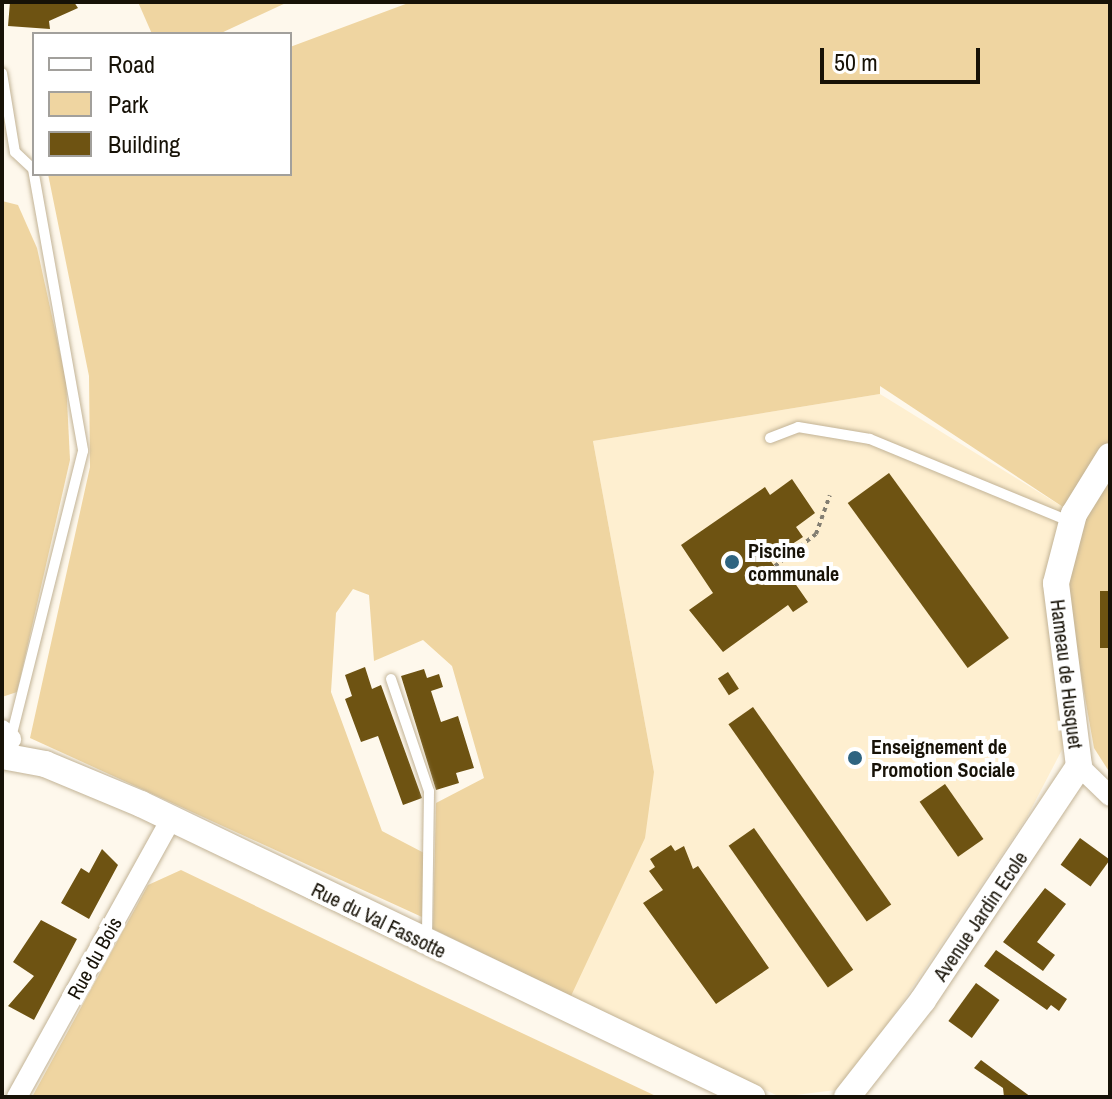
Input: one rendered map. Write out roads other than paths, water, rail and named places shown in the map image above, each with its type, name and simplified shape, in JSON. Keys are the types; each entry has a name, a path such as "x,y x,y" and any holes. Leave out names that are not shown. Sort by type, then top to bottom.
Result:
{"street":[{"name":"Hameau de Husquet","path":"1110,456 1071,522 1061,552 1056,613 1079,766 1110,796"},
{"name":"Rue du Val Fassotte","path":"5,745 171,819 752,1097"},
{"name":"Avenue Jardin Ecole","path":"859,1097 877,1063 1079,766"},
{"name":"Rue du Bois","path":"17,1097 171,819"},
{"name":"Avenue Jardin Ecole","path":"847,1097 877,1063"}],"lane":[{"path":"2,73 15,152 32,168"},
{"path":"5,745 83,451 34,176"},
{"path":"770,438 798,427 870,439 1071,522"},
{"path":"391,679 429,791 427,943"}],"place":[{"name":"Piscine communale","path":"732,562"},
{"name":"Enseignement de Promotion Sociale","path":"855,758"}]}
